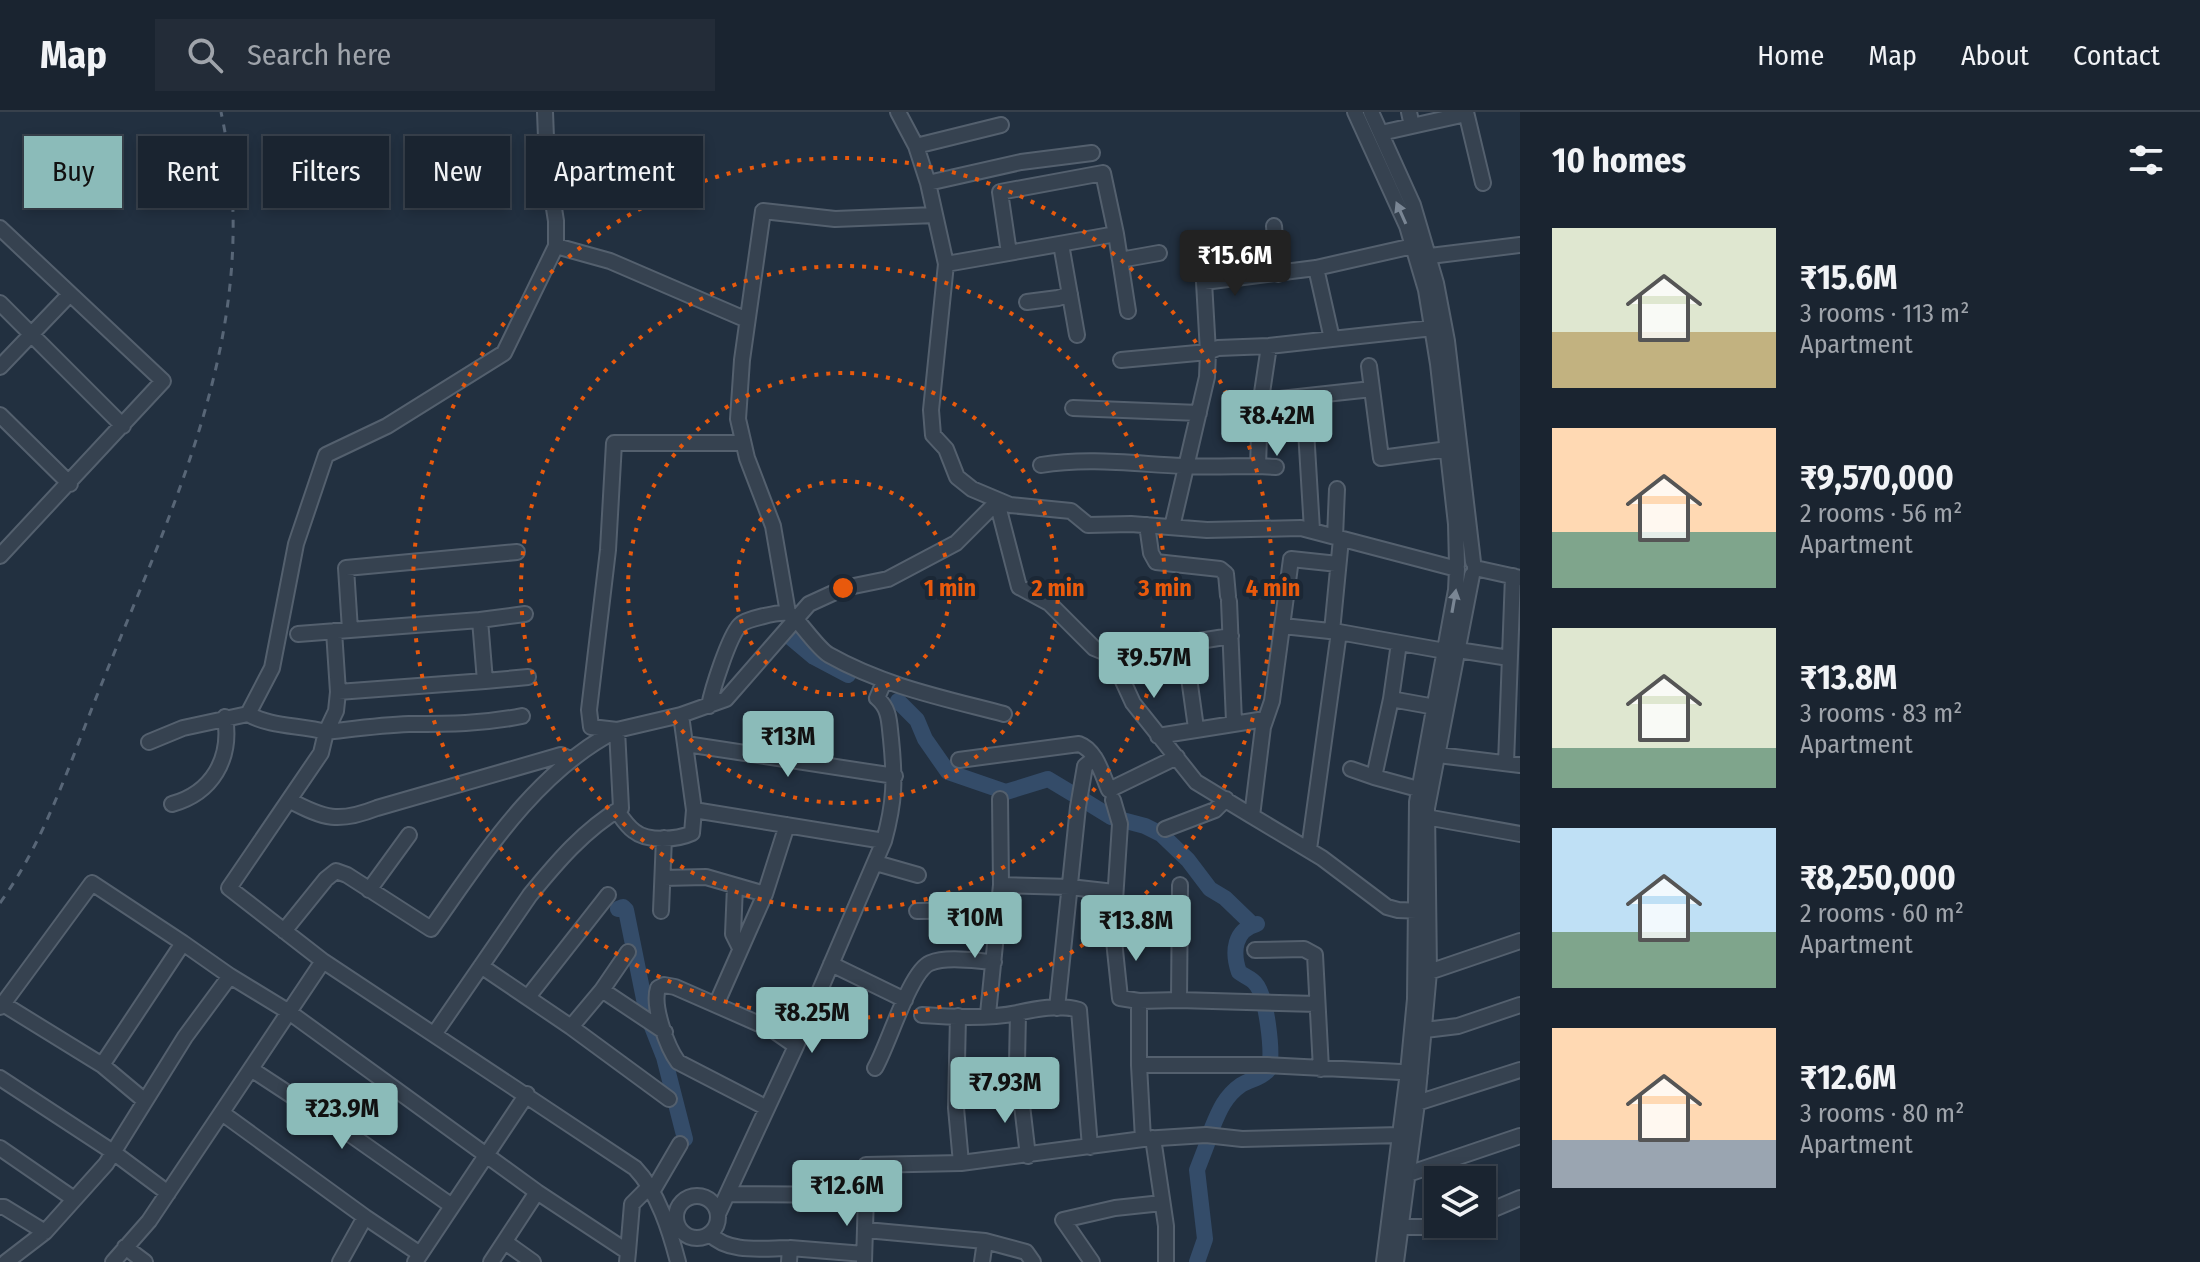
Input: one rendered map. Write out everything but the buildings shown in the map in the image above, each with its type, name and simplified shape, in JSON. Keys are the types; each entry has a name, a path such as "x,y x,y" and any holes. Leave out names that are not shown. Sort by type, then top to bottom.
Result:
{"street":[{"path":"248,714 272,668 296,544 326,455 387,426 504,353 556,246 545,112"},
{"path":"898,112 916,146 928,183 946,264 931,410 933,435 946,449 957,477 997,502 1028,509 1071,511 1088,525 1312,530 1516,577 1509,658 1513,764 1438,755"},
{"path":"1355,112 1413,246 1433,328 1456,524 1467,568"},
{"path":"1371,112 1413,205 1430,256 1447,341 1467,568 1426,817 1415,999 1414,1073 1417,1103 1396,1262"},
{"path":"1381,133 1411,119 1466,113 1483,183"},
{"path":"916,146 1001,125"},
{"path":"928,183 1021,162 1092,153"},
{"path":"1009,253 1000,192 1103,173 1128,311"},
{"path":"935,215 835,219 763,211 747,320 738,419 742,443 773,526 792,616 811,640 823,651 884,682 1004,714"},
{"path":"1274,226 1278,274"},
{"path":"0,228 163,381 0,556"},
{"path":"946,264 1116,234"},
{"path":"1061,244 1077,335"},
{"path":"1430,256 1520,245"},
{"path":"556,246 610,261 747,320"},
{"path":"1172,527 1207,377 1204,282 1316,268 1413,246"},
{"path":"1120,260 1159,253"},
{"path":"1316,268 1332,339"},
{"path":"0,367 70,294"},
{"path":"1027,302 1070,294"},
{"path":"0,303 123,426"},
{"path":"1121,360 1433,328"},
{"path":"1258,466 1261,401 1269,346"},
{"path":"1369,366 1381,458 1448,449"},
{"path":"1261,401 1372,389"},
{"path":"1304,397 1312,530"},
{"path":"1073,408 1199,413"},
{"path":"0,415 70,484"},
{"path":"617,730 591,727 589,710 608,550 614,443 742,443"},
{"path":"1041,465 1106,461 1276,467"},
{"path":"1309,849 1336,631 1337,489"},
{"path":"284,931 336,871 431,929 501,831 570,759 617,730 681,715 731,695 792,616 816,599 844,588 888,579 956,543 997,502"},
{"path":"997,502 1019,587 1052,605 1094,648 1111,655 1231,636"},
{"path":"1147,525 1151,553 1156,562 1220,569 1226,574 1234,722"},
{"path":"350,630 346,568 517,552"},
{"path":"1252,816 1265,719 1272,701 1291,559 1338,564"},
{"path":"298,634 525,614"},
{"path":"709,706 739,626 753,619 792,616"},
{"path":"480,620 485,681"},
{"path":"1283,626 1336,631 1509,658"},
{"path":"334,631 338,692 336,711 321,753 229,888 323,961 628,1163 641,1174 676,1235"},
{"path":"1184,642 1196,728"},
{"path":"1374,777 1391,699 1399,643"},
{"path":"1384,1262 1400,1135 1425,1030 1429,972 1415,828 1418,789 1435,707 1452,650"},
{"path":"1111,655 1133,703 1203,788 1309,849 1387,907 1422,911"},
{"path":"338,692 528,677"},
{"path":"718,1214 796,1046 884,841 895,776 889,716 884,704 877,698 884,682"},
{"path":"1391,699 1435,707"},
{"path":"149,742 183,728 248,714 259,720 326,732 408,724 489,723 522,716"},
{"path":"617,811 637,834 664,838 692,833 694,810 681,715"},
{"path":"172,804 190,799 216,777 228,735 225,717"},
{"path":"1158,736 1265,719"},
{"path":"435,1033 547,873 586,833 621,808 617,730"},
{"path":"686,744 895,776"},
{"path":"959,760 1073,744 1086,747 1095,758 1109,790 1177,757"},
{"path":"289,800 317,815 353,818 561,755 570,759"},
{"path":"1057,1008 1084,768 1095,758"},
{"path":"1351,769 1418,789"},
{"path":"988,1014 1001,885 1000,799"},
{"path":"1165,829 1215,810 1226,799"},
{"path":"1113,800 1119,820 1113,931 1118,995 1124,1000 1139,1001 1317,1004"},
{"path":"694,810 884,841"},
{"path":"1426,817 1520,834"},
{"path":"716,1005 765,894 787,825"},
{"path":"369,890 409,835"},
{"path":"661,911 664,838"},
{"path":"876,863 918,875"},
{"path":"663,878 706,877 765,894"},
{"path":"145,1101 102,1065 2,1006 92,883 289,1012 627,1257"},
{"path":"1001,885 1114,892"},
{"path":"1179,1000 1180,885"},
{"path":"735,886 733,934 740,948"},
{"path":"528,997 608,895"},
{"path":"917,911 998,910"},
{"path":"1429,972 1520,941"},
{"path":"102,1065 183,943"},
{"path":"1255,950 1304,949 1313,952 1316,959 1321,1069"},
{"path":"571,1027 628,952"},
{"path":"113,1262 149,1221 323,961"},
{"path":"875,1068 918,974 929,964 940,961 994,962"},
{"path":"831,964 905,1000"},
{"path":"481,966 669,1099"},
{"path":"6,1262 45,1232 113,1152 185,1037 230,976"},
{"path":"655,1026 656,992 660,986 671,986 773,1030 796,1046"},
{"path":"602,990 655,1026 682,1065 767,1108"},
{"path":"1139,1001 1139,1065 1148,1138 1162,1203 1166,1262"},
{"path":"1425,1030 1458,1026 1520,1005"},
{"path":"922,1015 1077,1009 1081,1014 1080,1044 1090,1147"},
{"path":"1018,1013 1016,1050 1028,1156"},
{"path":"958,1016 957,1098 961,1163"},
{"path":"1139,1065 1272,1066 1414,1073"},
{"path":"251,1069 452,1206"},
{"path":"1417,1103 1520,1070"},
{"path":"0,1078 113,1152 168,1193"},
{"path":"957,1098 1019,1089"},
{"path":"222,1113 417,1258 527,1094"},
{"path":"710,1234 720,1243 730,1246 790,1255 864,1258 866,1165 961,1163 1148,1138 1400,1135"},
{"path":"1408,1174 1520,1136"},
{"path":"627,1257 632,1204 651,1189 680,1144"},
{"path":"0,1148 74,1199"},
{"path":"491,1262 537,1192"},
{"path":"729,1194 866,1195"},
{"path":"676,1235 693,1238 710,1234 717,1225 716,1207 705,1197 685,1199 677,1211 676,1235 678,1262"},
{"path":"1496,1208 1520,1198"},
{"path":"1092,1262 1063,1220 1115,1208 1162,1203"},
{"path":"0,1207 45,1232"},
{"path":"340,1262 365,1217"},
{"path":"1400,1227 1424,1227"},
{"path":"866,1230 985,1241 1022,1250 1030,1254 1033,1262"},
{"path":"982,1262 985,1241"},
{"path":"505,1242 533,1262"},
{"path":"125,1247 145,1262"}],"waterway":[{"path":"789,636 814,657 848,675"},
{"path":"898,701 917,720 925,739 948,772 1006,792 1048,779 1073,794"},
{"path":"1085,801 1111,817 1145,826 1161,834 1188,860 1210,889 1225,898 1253,925"},
{"path":"618,909 623,907 626,910 647,1014 664,1057 685,1139"},
{"path":"1212,1128 1231,1094 1269,1069 1269,1038 1263,1000 1255,983 1239,972 1236,957 1239,937 1257,924"},
{"path":"1197,1262 1205,1239 1197,1170 1207,1144"}],"railway":[{"path":"0,903 32,851 57,796 159,544 206,405 223,334 232,262 232,188 221,112"}]}
